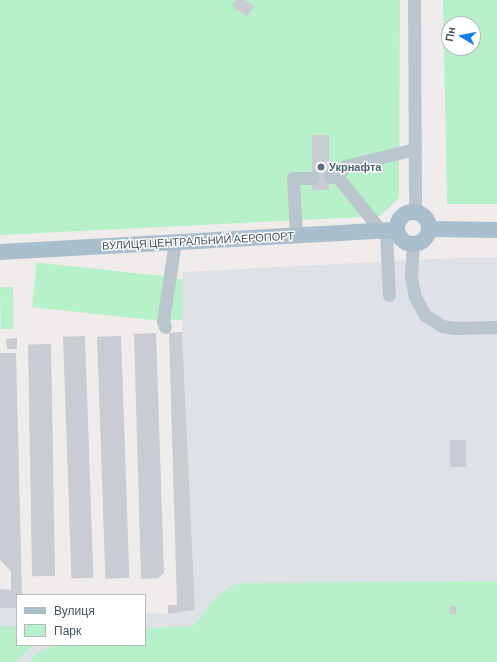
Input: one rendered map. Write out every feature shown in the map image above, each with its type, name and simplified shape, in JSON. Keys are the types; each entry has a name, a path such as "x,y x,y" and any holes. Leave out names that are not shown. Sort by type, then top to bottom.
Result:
{"main road":[{"path":"415,212 427,219 430,229 426,240 413,245 388,230 403,215 415,212"},
{"path":"430,229 497,230"},
{"name":"ВУЛИЦЯ ЦЕНТРАЛЬНИЙ АЕРОПОРТ","path":"0,252 388,230"}],"street":[{"path":"414,0 415,212"},
{"path":"389,295 388,230 333,177 345,166 415,149"},
{"path":"296,235 293,178 313,178"},
{"path":"165,327 175,242"},
{"path":"413,245 411,277 416,296 425,315 442,326 454,328 497,327"}],"shaded area":[{"path":"455,258 497,258 497,662 0,662 0,608 16,608 16,646 146,646 146,613 168,614 195,610 182,332 183,272"}],"green space":[{"path":"0,0 400,0 399,198 380,216 0,235"},
{"path":"443,0 497,0 497,204 447,204 444,56 481,56 481,16 443,16"},
{"path":"37,263 164,276 159,321 32,307"},
{"path":"172,279 183,279 182,320 168,320"},
{"path":"0,287 13,287 14,329 1,329"},
{"path":"497,581 497,662 31,662 35,654 54,646 146,646 146,628 192,627 216,598 229,587 242,583"},
{"path":"0,626 16,627 16,646 33,646 15,662 0,662"}],"building":[{"path":"236,0 245,0 254,6 247,17 232,6"},
{"path":"312,135 329,135 329,190 312,190"},
{"path":"182,332 195,610 168,614 168,605 177,605 169,333"},
{"path":"156,333 164,573 158,578 141,579 134,334"},
{"path":"85,336 93,578 71,579 63,337"},
{"path":"121,336 129,578 105,579 97,337"},
{"path":"17,338 17,349 7,349 6,339"},
{"path":"28,344 51,344 55,576 32,576"},
{"path":"0,353 16,353 22,594 16,594 16,608 0,608 0,589 11,590 11,571 0,560"},
{"path":"450,440 466,440 466,467 450,467"},
{"path":"450,606 456,606 456,614 449,614"}],"place":[{"name":"Укрнафта","path":"321,167"}]}
